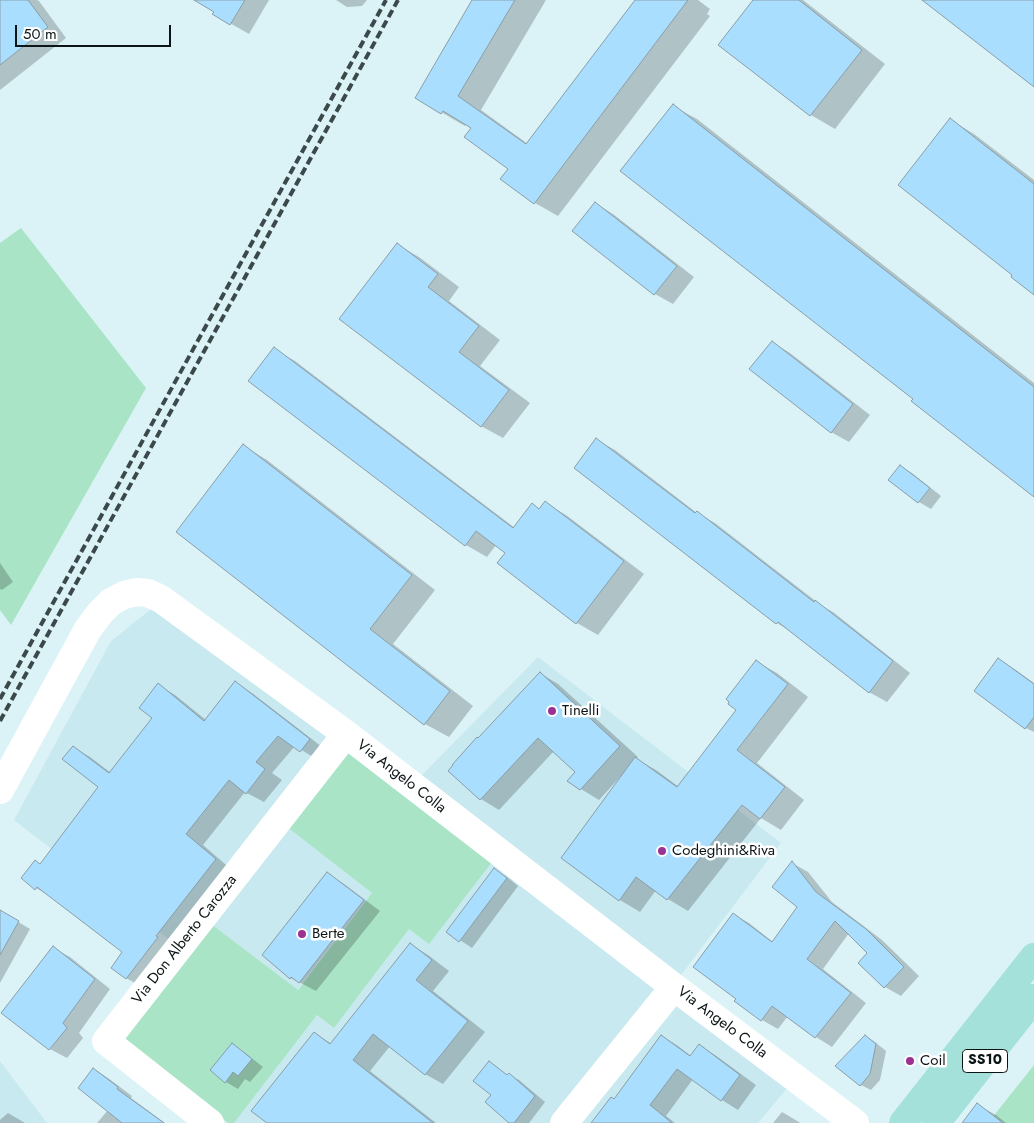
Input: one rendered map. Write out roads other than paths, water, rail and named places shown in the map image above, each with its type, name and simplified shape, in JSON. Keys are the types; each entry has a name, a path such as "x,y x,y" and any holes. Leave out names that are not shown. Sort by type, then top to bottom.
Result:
{"main road":[{"name":"SS10","path":"904,1123 1034,957"},
{"name":"SS10","path":"936,1123 1034,998"}],"street":[{"name":"Via Angelo Colla","path":"0,790 88,629 100,613 112,602 124,595 137,592 148,593 161,599 346,734 854,1123"},
{"name":"Via Don Alberto Carozza","path":"210,1123 106,1041 346,734"},
{"path":"564,1123 674,987"}],"railway":[{"path":"0,699 386,0"},
{"path":"0,721 398,0"}],"place":[{"name":"Tinelli","path":"552,711"},
{"name":"Codeghini&Riva","path":"662,851"},
{"name":"Berte","path":"302,934"},
{"name":"Coil","path":"910,1061"}]}
